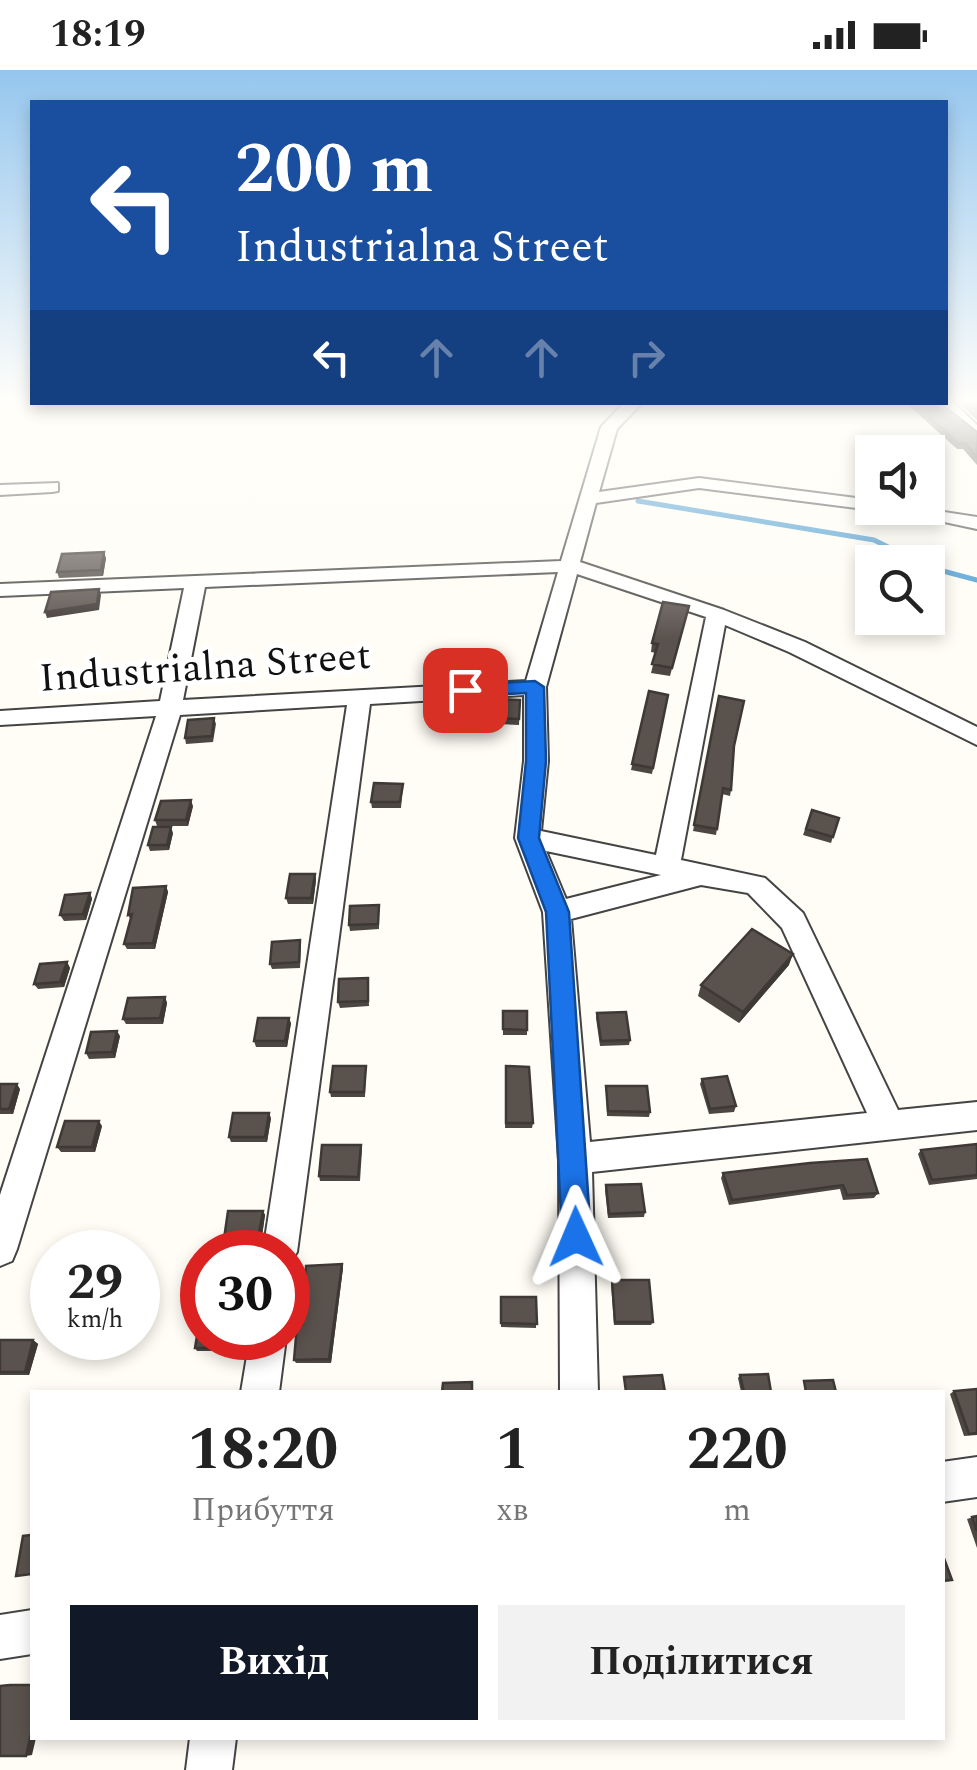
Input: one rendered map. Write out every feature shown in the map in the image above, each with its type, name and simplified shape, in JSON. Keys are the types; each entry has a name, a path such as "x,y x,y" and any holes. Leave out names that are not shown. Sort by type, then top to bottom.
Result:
{"street":[{"path":"580,1390 575,1159 558,912 528,838 536,761 535,687 573,566 594,481"},
{"path":"589,499 698,483 855,502"},
{"path":"0,490 52,487"},
{"path":"945,518 977,524"},
{"path":"0,590 573,566 717,614 797,647 977,737"},
{"path":"0,1249 170,708 196,580"},
{"path":"667,864 717,614"},
{"name":"Industrialna Street","path":"0,718 535,687"},
{"path":"283,1230 360,696"},
{"path":"528,838 712,872 756,885 793,921 889,1125"},
{"path":"558,912 712,872"},
{"path":"575,1159 977,1116"},
{"path":"260,1390 265,1360"},
{"path":"945,1482 977,1477"},
{"path":"0,1637 30,1632"},
{"path":"209,1770 213,1740"}],"building":[{"path":"104,552 101,570 57,572 62,554"},
{"path":"99,589 97,604 45,612 51,592"},
{"path":"663,602 689,606 672,668 652,664 658,644 652,643"},
{"path":"649,691 668,695 653,768 632,764"},
{"path":"719,696 744,701 734,746 731,790 723,788 717,829 694,825"},
{"path":"498,699 520,700 519,719 496,718"},
{"path":"214,718 212,736 185,738 188,720"},
{"path":"374,783 403,784 400,802 371,802"},
{"path":"191,800 186,820 155,820 161,801"},
{"path":"812,810 839,818 833,837 806,829"},
{"path":"153,827 171,827 167,845 148,845"},
{"path":"290,874 315,874 311,898 286,898"},
{"path":"166,886 153,943 124,944 132,914 128,915 133,888"},
{"path":"90,893 83,914 60,915 65,895"},
{"path":"379,905 378,924 349,925 350,906"},
{"path":"752,929 793,954 743,1012 701,985"},
{"path":"300,940 299,962 270,964 272,942"},
{"path":"67,962 60,982 34,984 40,964"},
{"path":"368,978 368,1001 338,1002 339,979"},
{"path":"165,997 160,1018 123,1019 128,998"},
{"path":"503,1011 527,1011 527,1030 503,1029"},
{"path":"626,1012 630,1040 601,1041 597,1013"},
{"path":"258,1018 289,1018 285,1041 254,1041"},
{"path":"117,1031 112,1052 86,1053 91,1032"},
{"path":"333,1066 366,1066 364,1092 330,1092"},
{"path":"506,1066 529,1067 533,1123 506,1123"},
{"path":"727,1076 736,1106 710,1109 702,1079"},
{"path":"0,1084 17,1084 9,1109 0,1109"},
{"path":"606,1086 647,1086 650,1112 608,1111"},
{"path":"233,1113 269,1113 265,1137 229,1137"},
{"path":"65,1121 99,1121 92,1147 57,1147"},
{"path":"977,1144 977,1175 932,1180 921,1150"},
{"path":"322,1145 361,1145 358,1177 319,1176"},
{"path":"867,1159 878,1193 847,1195 843,1185 732,1200 723,1173 810,1163"},
{"path":"641,1184 645,1212 609,1214 606,1185"},
{"path":"228,1211 263,1211 260,1230 225,1230"},
{"path":"342,1264 329,1359 310,1360 310,1266"},
{"path":"612,1280 649,1280 653,1322 615,1322"},
{"path":"501,1297 536,1297 537,1324 501,1323"},
{"path":"0,1340 30,1340 25,1372 0,1372"},
{"path":"768,1374 771,1390 744,1390 740,1375"},
{"path":"662,1375 665,1390 626,1390 624,1377"},
{"path":"833,1380 836,1390 806,1390 804,1381"},
{"path":"472,1382 472,1390 442,1390 443,1383"},
{"path":"977,1389 977,1433 969,1434 954,1391"},
{"path":"30,1535 30,1574 16,1576 23,1536"},
{"path":"945,1561 952,1580 945,1581"},
{"path":"30,1685 26,1756 0,1756 0,1686"}],"waterway":[{"path":"638,501 874,540 884,545"},
{"path":"945,572 977,580"}],"route":[{"path":"465,690 535,687 536,761 528,838 558,912 575,1159 576,1237"}]}
